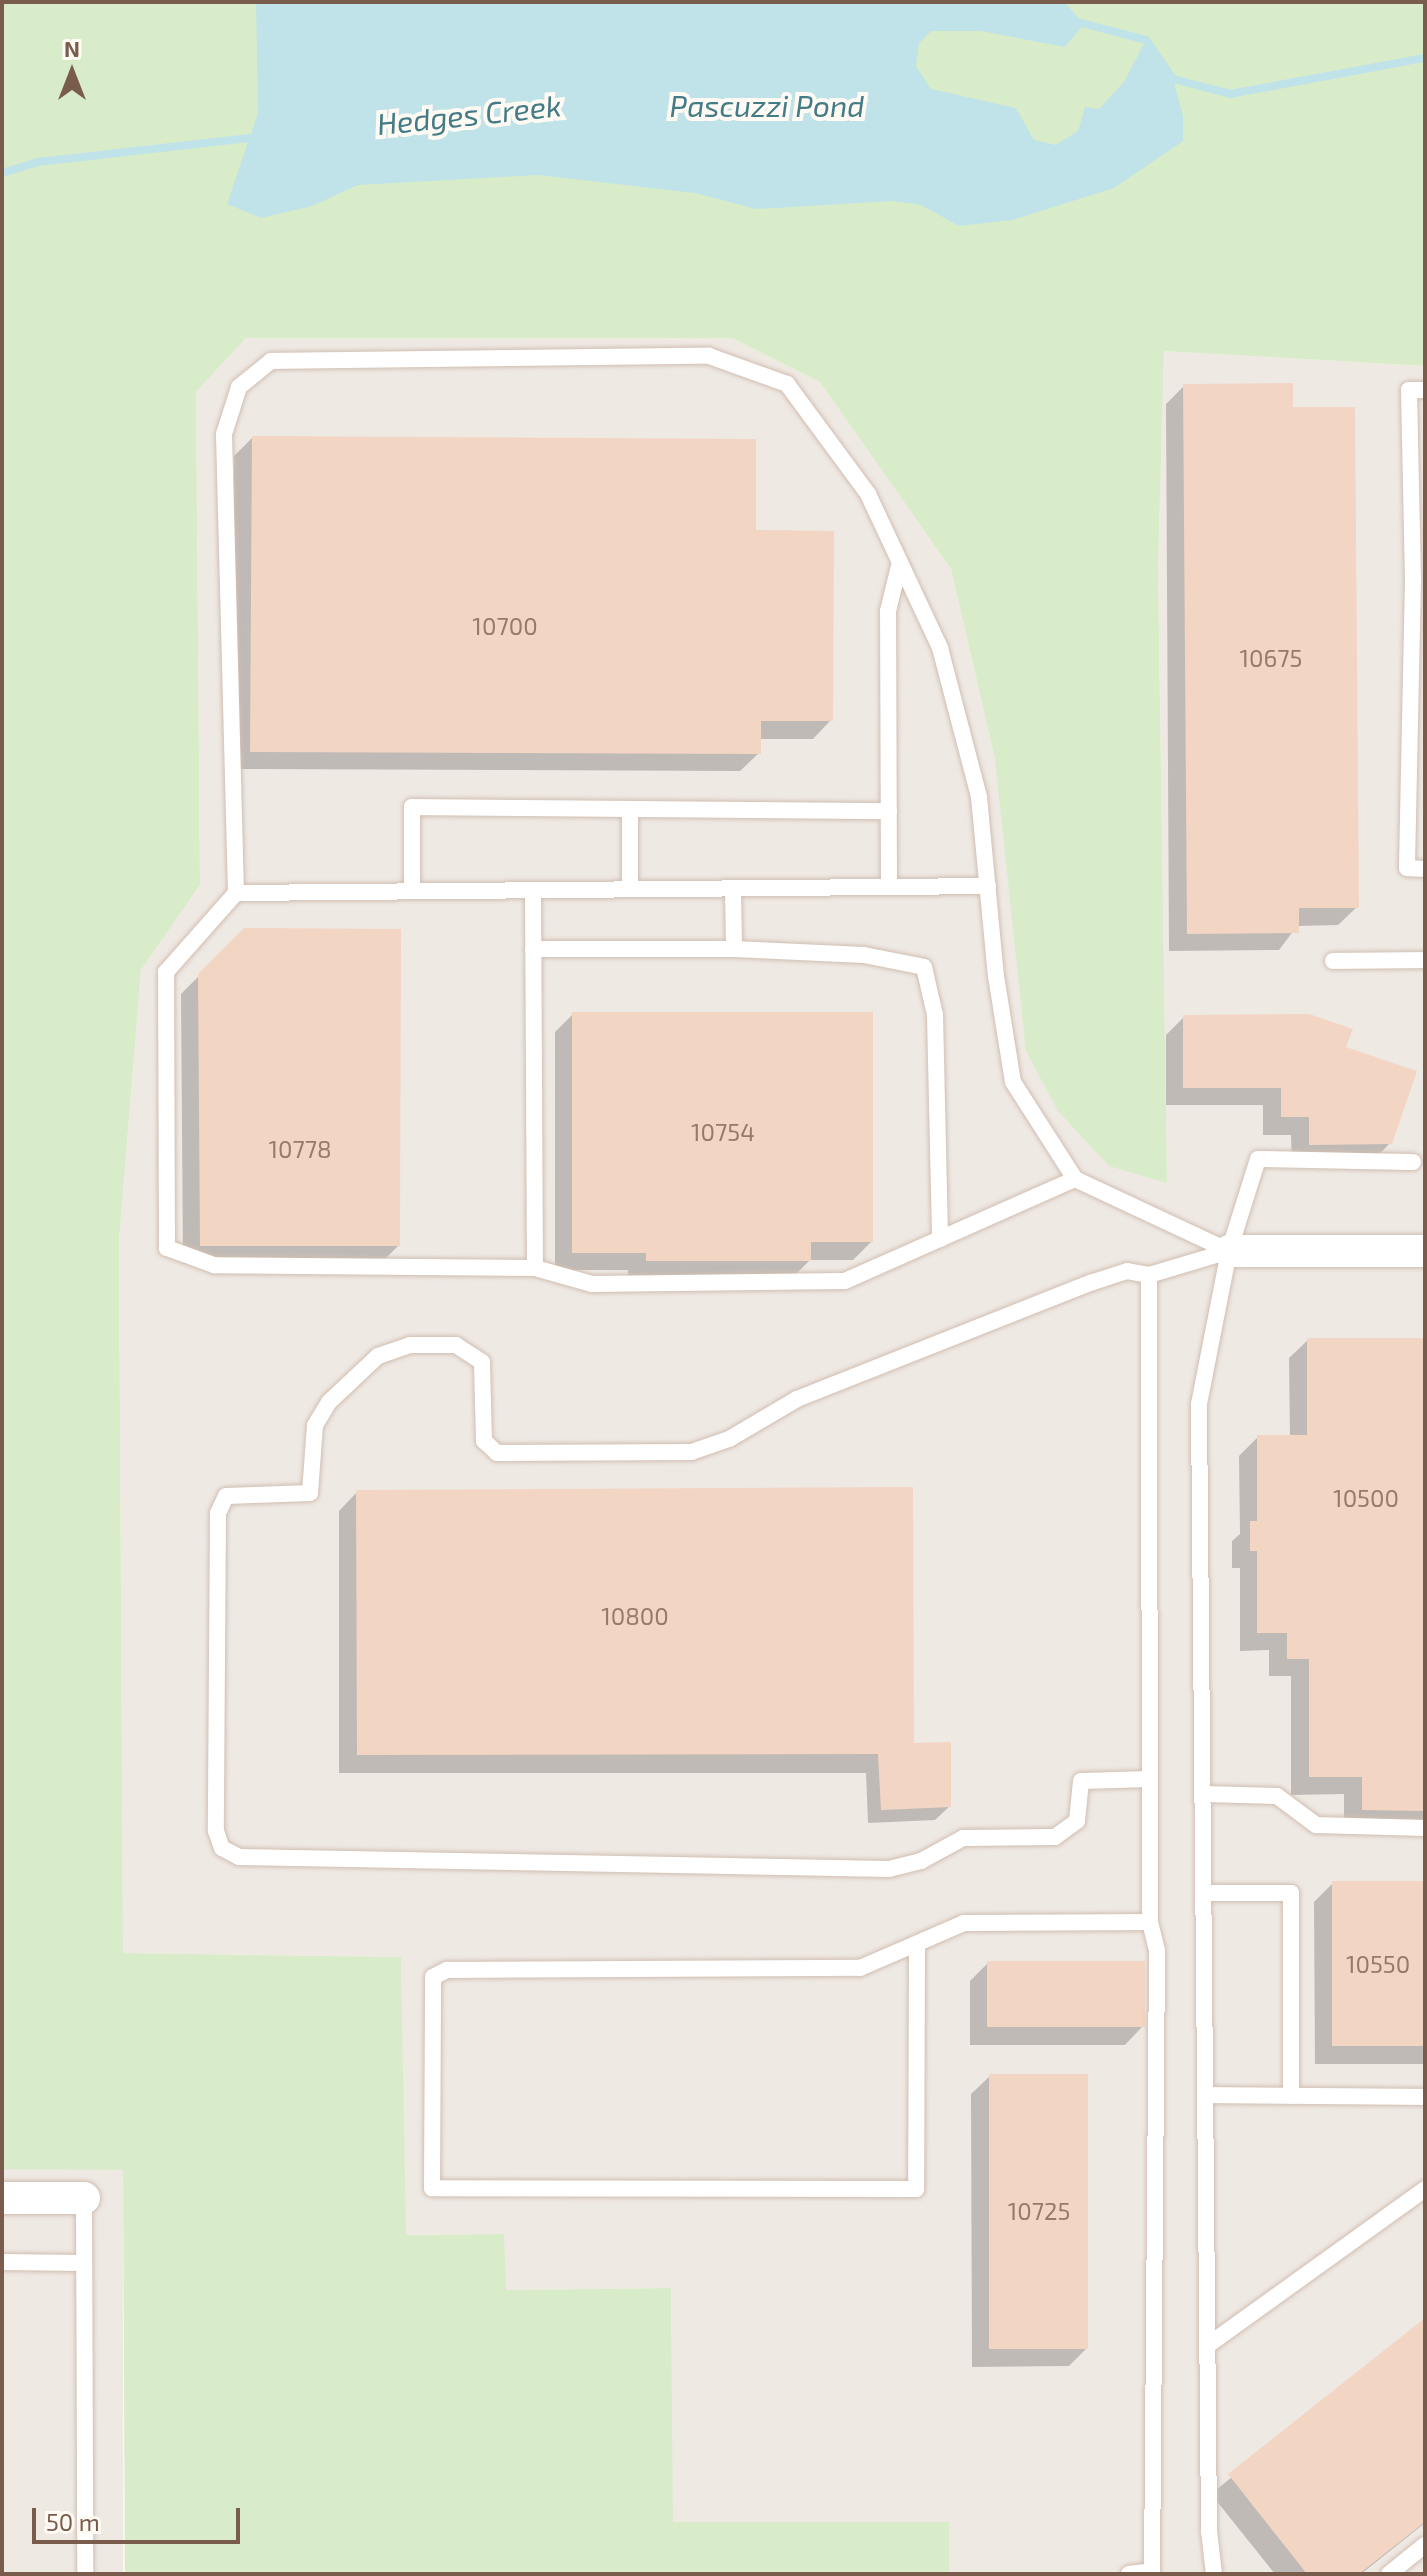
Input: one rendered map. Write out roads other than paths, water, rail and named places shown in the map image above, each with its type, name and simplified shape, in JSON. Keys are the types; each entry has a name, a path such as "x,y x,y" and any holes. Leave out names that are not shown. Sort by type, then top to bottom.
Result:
{"street":[{"path":"1229,1251 1425,1251"},
{"path":"2,2198 84,2198"}],"lane":[{"path":"1075,1179 845,1281 592,1284 535,1268 214,1265 167,1248 166,972 236,893 224,434 239,387 271,361 709,356 787,384 868,494 940,648 979,797 1013,1082 1075,1179 1229,1251"},
{"path":"1425,390 1409,390 1419,596 1407,868 1425,869"},
{"path":"889,887 888,611 900,562"},
{"path":"412,891 412,807 889,811"},
{"path":"630,809 630,889"},
{"path":"236,893 988,886"},
{"path":"733,889 734,949"},
{"path":"533,890 535,1268"},
{"path":"533,949 734,949 864,955 924,967 935,1015 940,1239"},
{"path":"1333,961 1425,960"},
{"path":"1214,2574 1208,2345 1199,1404 1229,1251 1258,1159 1413,1162"},
{"path":"1150,1779 1081,1781 1077,1821 1055,1837 963,1838 921,1861 889,1869 239,1857 222,1848 216,1831 218,1513 226,1496 310,1493 315,1425 329,1402 378,1356 410,1345 456,1345 482,1362 484,1441 497,1453 692,1452 729,1439 797,1399 1090,1283 1127,1271 1149,1275 1229,1251"},
{"path":"1129,2574 1152,2572 1157,1951 1150,1922 1149,1275"},
{"path":"1203,1794 1277,1796 1316,1825 1425,1828"},
{"path":"1204,1893 1291,1893 1291,2096"},
{"path":"917,1945 916,2189 432,2188 433,1977 447,1970 860,1968 964,1923 1150,1922"},
{"path":"1205,2095 1425,2097"},
{"path":"1208,2345 1425,2189"},
{"path":"84,2198 85,2574"},
{"path":"2,2262 84,2263"},
{"path":"1389,2574 1425,2545"}],"water":[{"name":"Pascuzzi Pond","path":"256,2 1064,2 1084,24 1065,47 981,31 931,31 919,43 916,66 931,89 1016,108 1034,140 1056,145 1078,131 1085,107 1099,109 1124,82 1146,40 1173,79 1183,116 1183,141 1114,188 1012,220 959,226 921,205 893,201 756,209 695,193 538,175 358,185 312,206 261,218 227,204 258,113"}],"waterway":[{"name":"Hedges Creek","path":"1074,21 1146,40 1173,79 1230,94 1425,58"},
{"name":"Hedges Creek","path":"2,173 38,162 258,137"}]}
